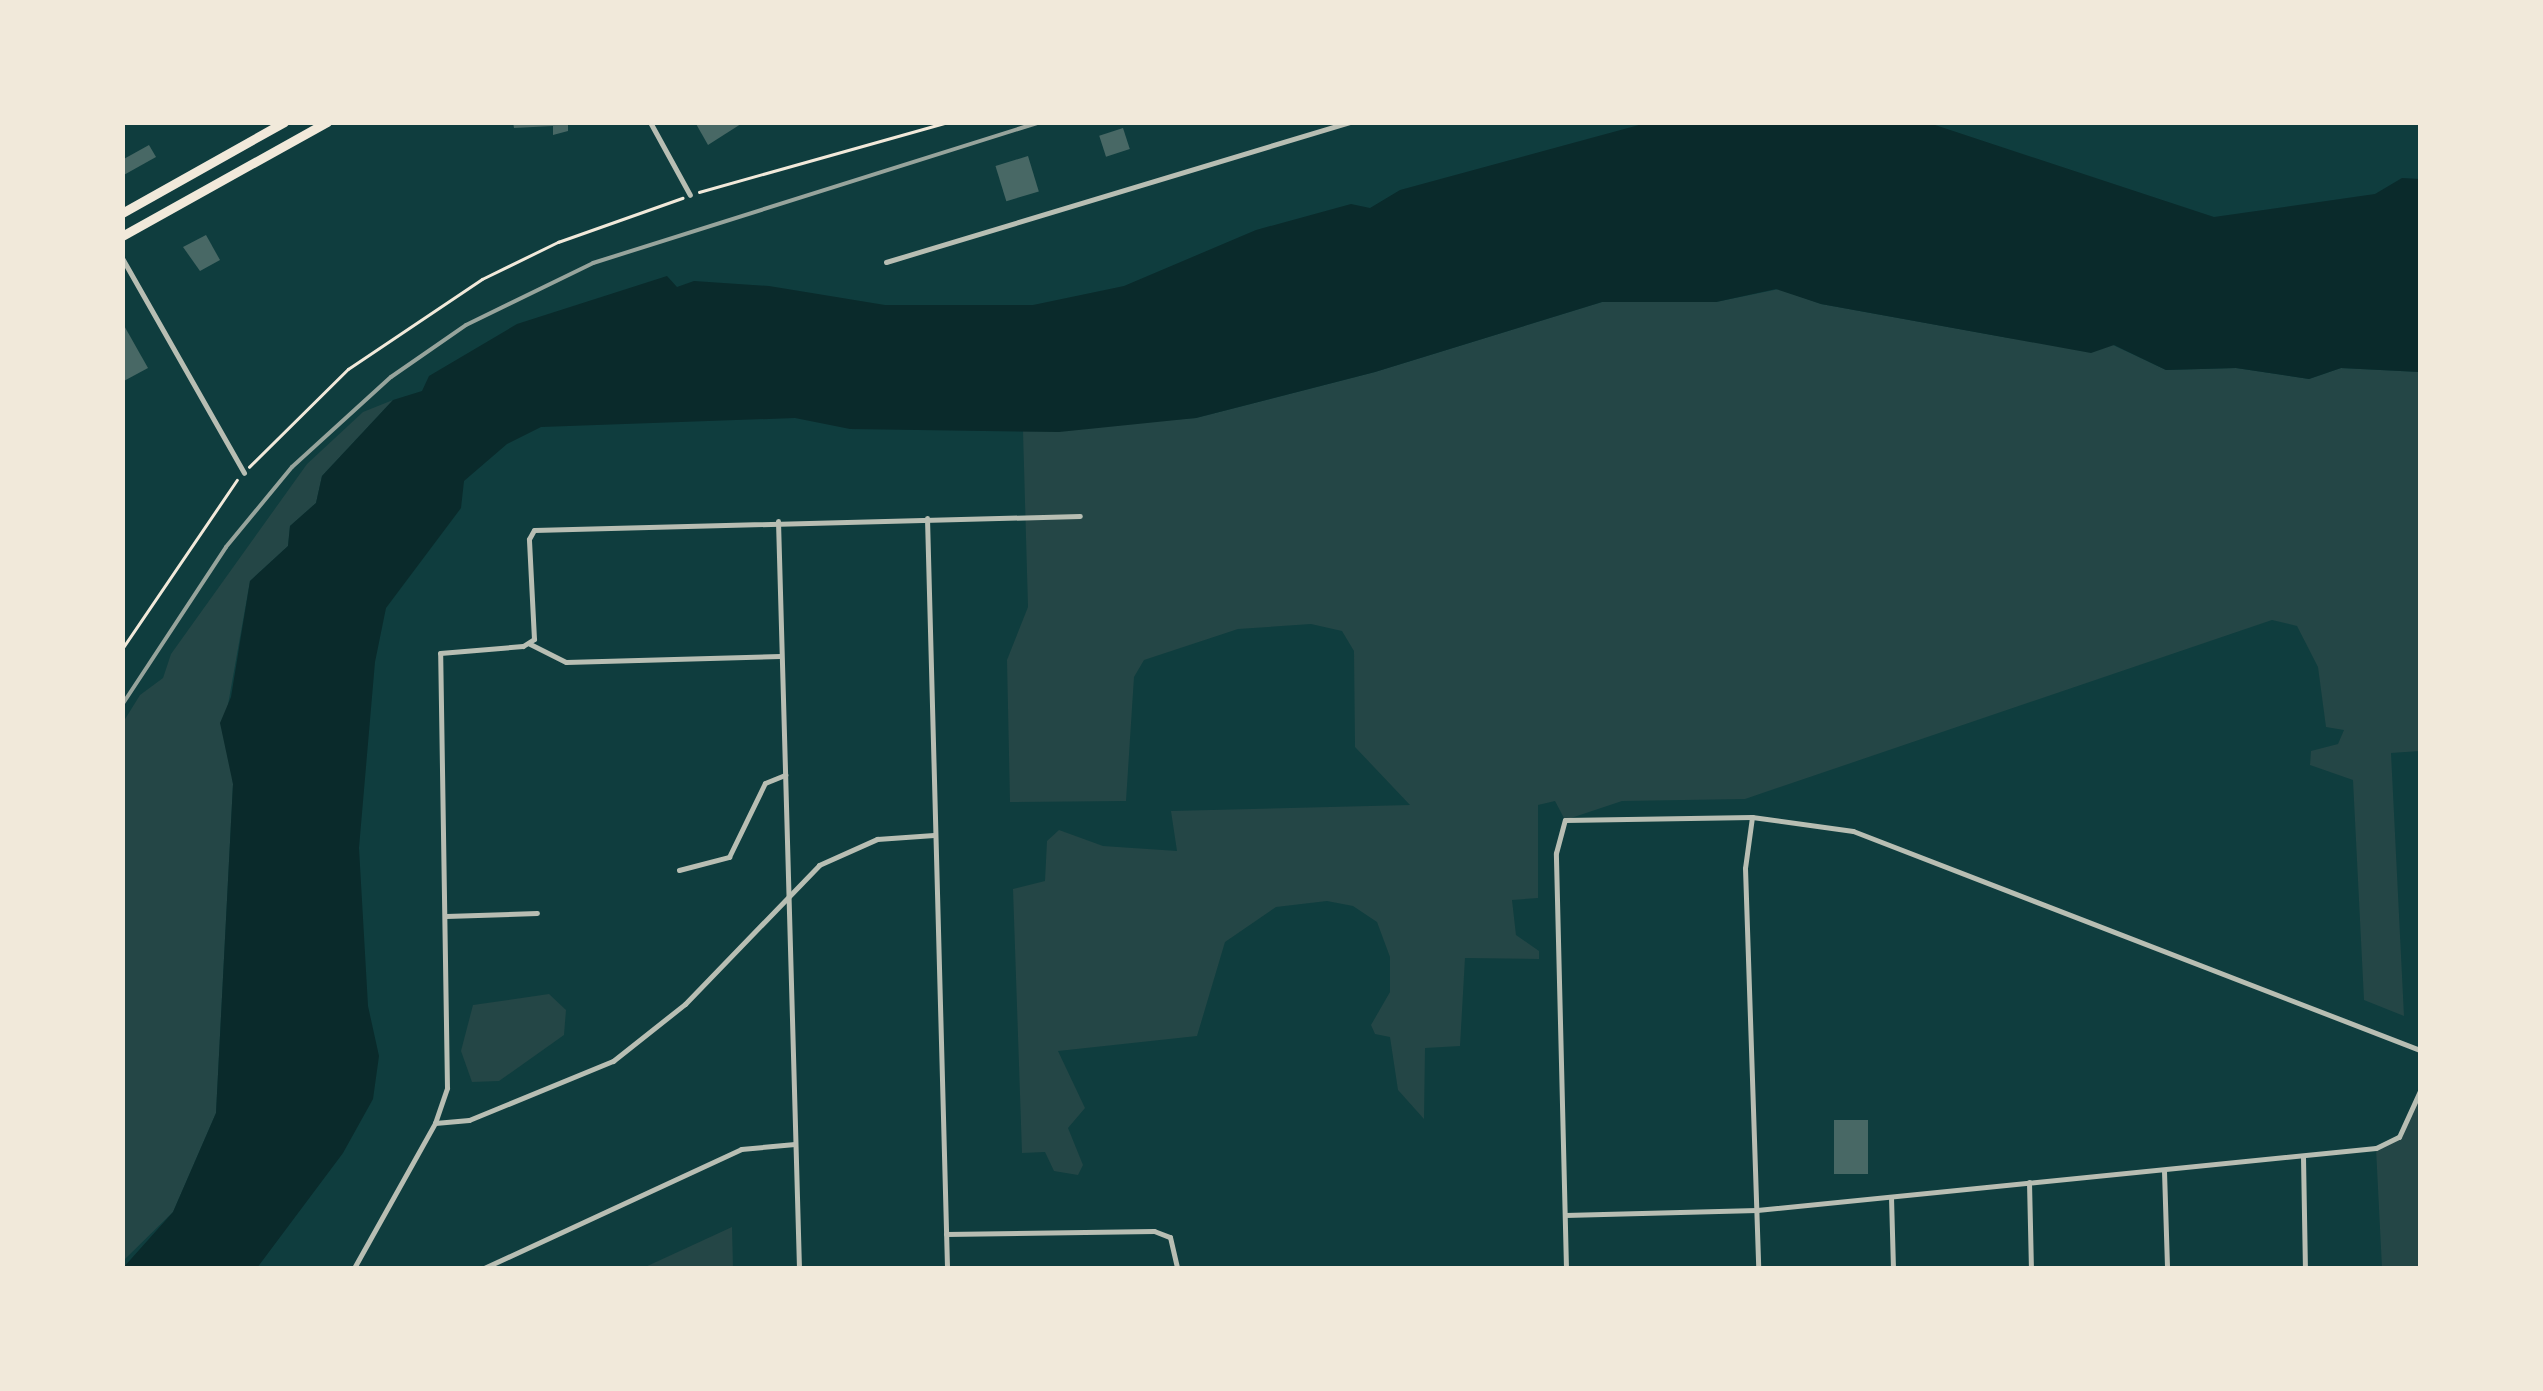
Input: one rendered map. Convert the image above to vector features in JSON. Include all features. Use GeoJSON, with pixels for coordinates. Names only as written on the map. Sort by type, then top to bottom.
{"type":"FeatureCollection","features":[{"type":"Feature","properties":{"kind":"main road"},"geometry":{"type":"LineString","coordinates":[[122,212],[284,122]]}},
{"type":"Feature","properties":{"kind":"main road"},"geometry":{"type":"LineString","coordinates":[[122,236],[326,122]]}},
{"type":"Feature","properties":{"kind":"street"},"geometry":{"type":"LineString","coordinates":[[650,122],[690,195]]}},
{"type":"Feature","properties":{"kind":"street"},"geometry":{"type":"LineString","coordinates":[[886,262],[1350,122]]}},
{"type":"Feature","properties":{"kind":"street"},"geometry":{"type":"LineString","coordinates":[[122,258],[244,473]]}},
{"type":"Feature","properties":{"kind":"street"},"geometry":{"type":"LineString","coordinates":[[530,644],[529,539],[534,530],[1080,516]]}},
{"type":"Feature","properties":{"kind":"street"},"geometry":{"type":"LineString","coordinates":[[927,518],[947,1268]]}},
{"type":"Feature","properties":{"kind":"street"},"geometry":{"type":"LineString","coordinates":[[778,521],[800,1268]]}},
{"type":"Feature","properties":{"kind":"street"},"geometry":{"type":"LineString","coordinates":[[354,1268],[436,1123],[449,1072],[440,653],[530,644],[566,662],[780,656]]}},
{"type":"Feature","properties":{"kind":"street"},"geometry":{"type":"LineString","coordinates":[[679,870],[729,856],[765,782],[785,775]]}},
{"type":"Feature","properties":{"kind":"street"},"geometry":{"type":"LineString","coordinates":[[1752,816],[1745,868],[1758,1268]]}},
{"type":"Feature","properties":{"kind":"street"},"geometry":{"type":"LineString","coordinates":[[1566,1268],[1556,853],[1565,820],[1752,816],[1853,831],[2420,1050]]}},
{"type":"Feature","properties":{"kind":"street"},"geometry":{"type":"LineString","coordinates":[[436,1123],[468,1120],[613,1062],[686,1004],[819,865],[855,847],[934,835]]}},
{"type":"Feature","properties":{"kind":"street"},"geometry":{"type":"LineString","coordinates":[[446,916],[537,913]]}},
{"type":"Feature","properties":{"kind":"street"},"geometry":{"type":"LineString","coordinates":[[1565,1215],[1757,1210],[2303,1157],[2388,1144],[2405,1129],[2420,1091]]}},
{"type":"Feature","properties":{"kind":"street"},"geometry":{"type":"LineString","coordinates":[[484,1268],[741,1149],[795,1144]]}},
{"type":"Feature","properties":{"kind":"street"},"geometry":{"type":"LineString","coordinates":[[2303,1157],[2306,1268]]}},
{"type":"Feature","properties":{"kind":"street"},"geometry":{"type":"LineString","coordinates":[[2164,1171],[2167,1268]]}},
{"type":"Feature","properties":{"kind":"street"},"geometry":{"type":"LineString","coordinates":[[2029,1182],[2030,1268]]}},
{"type":"Feature","properties":{"kind":"street"},"geometry":{"type":"LineString","coordinates":[[1891,1197],[1893,1268]]}},
{"type":"Feature","properties":{"kind":"street"},"geometry":{"type":"LineString","coordinates":[[946,1234],[1154,1230],[1170,1236],[1176,1268]]}},
{"type":"Feature","properties":{"kind":"path"},"geometry":{"type":"LineString","coordinates":[[122,649],[244,473],[348,369],[482,279],[558,242],[690,195],[948,122]]}},
{"type":"Feature","properties":{"kind":"shaded area"},"geometry":{"type":"Polygon","coordinates":[[[1650,122],[1929,123],[2214,217],[2375,194],[2402,178],[2420,179],[2420,372],[2341,368],[2309,379],[2236,368],[2166,370],[2114,345],[2091,353],[1821,304],[1776,289],[1716,302],[1602,302],[1375,372],[1196,418],[1059,432],[850,429],[795,418],[541,427],[507,444],[464,481],[461,508],[386,608],[375,662],[359,848],[368,1006],[379,1056],[373,1099],[343,1153],[257,1268],[123,1268],[173,1212],[216,1113],[233,784],[220,723],[231,697],[250,581],[288,546],[290,526],[316,503],[322,476],[393,400],[422,391],[429,376],[517,324],[667,276],[677,287],[694,281],[769,286],[885,305],[1033,305],[1124,286],[1256,230],[1351,204],[1370,208],[1400,190],[1650,122]]]}},
{"type":"Feature","properties":{"kind":"shaded area"},"geometry":{"type":"Polygon","coordinates":[[[1779,289],[1821,304],[2009,338],[2113,345],[2166,370],[2236,368],[2309,379],[2341,368],[2420,372],[2420,751],[2391,753],[2404,1016],[2364,1000],[2353,780],[2310,765],[2311,751],[2338,744],[2344,730],[2326,727],[2318,667],[2297,626],[2272,620],[1745,799],[1622,801],[1565,820],[1555,801],[1538,805],[1538,898],[1512,900],[1516,935],[1539,951],[1539,959],[1465,958],[1460,1046],[1425,1048],[1424,1119],[1398,1090],[1390,1037],[1375,1034],[1371,1025],[1390,992],[1390,957],[1377,922],[1353,906],[1327,901],[1276,907],[1225,942],[1197,1036],[1058,1051],[1085,1108],[1068,1128],[1083,1165],[1078,1175],[1054,1171],[1045,1152],[1022,1153],[1013,889],[1045,881],[1047,841],[1059,830],[1103,846],[1177,851],[1171,811],[1410,805],[1355,747],[1354,651],[1342,631],[1311,624],[1238,629],[1144,660],[1134,677],[1126,801],[1010,802],[1007,660],[1028,607],[1023,431],[1196,418],[1375,372],[1602,302],[1716,302],[1779,289]]]}},
{"type":"Feature","properties":{"kind":"shaded area"},"geometry":{"type":"Polygon","coordinates":[[[393,400],[322,476],[316,503],[290,526],[288,546],[250,581],[226,716],[233,784],[216,1113],[173,1212],[123,1261],[122,724],[140,695],[163,678],[171,654],[307,464],[363,412],[393,400]]]}},
{"type":"Feature","properties":{"kind":"shaded area"},"geometry":{"type":"Polygon","coordinates":[[[549,994],[566,1010],[564,1035],[499,1081],[472,1082],[461,1051],[473,1005],[549,994]]]}},
{"type":"Feature","properties":{"kind":"shaded area"},"geometry":{"type":"Polygon","coordinates":[[[2420,1091],[2420,1268],[2382,1268],[2376,1148],[2399,1137],[2420,1091]]]}},
{"type":"Feature","properties":{"kind":"shaded area"},"geometry":{"type":"Polygon","coordinates":[[[732,1227],[733,1268],[643,1268],[732,1227]]]}},
{"type":"Feature","properties":{"kind":"building"},"geometry":{"type":"Polygon","coordinates":[[[513,122],[568,122],[568,131],[553,135],[553,126],[514,128],[513,122]]]}},
{"type":"Feature","properties":{"kind":"building"},"geometry":{"type":"Polygon","coordinates":[[[695,122],[744,122],[708,145],[695,122]]]}},
{"type":"Feature","properties":{"kind":"building"},"geometry":{"type":"Polygon","coordinates":[[[1123,128],[1130,149],[1106,157],[1099,136],[1123,128]]]}},
{"type":"Feature","properties":{"kind":"building"},"geometry":{"type":"Polygon","coordinates":[[[149,145],[156,157],[122,176],[122,160],[149,145]]]}},
{"type":"Feature","properties":{"kind":"building"},"geometry":{"type":"Polygon","coordinates":[[[1028,156],[1039,191],[1006,201],[995,166],[1028,156]]]}},
{"type":"Feature","properties":{"kind":"building"},"geometry":{"type":"Polygon","coordinates":[[[206,235],[220,260],[200,271],[183,247],[206,235]]]}},
{"type":"Feature","properties":{"kind":"building"},"geometry":{"type":"Polygon","coordinates":[[[122,322],[148,368],[122,382],[122,322]]]}},
{"type":"Feature","properties":{"kind":"building"},"geometry":{"type":"Polygon","coordinates":[[[1834,1120],[1868,1120],[1868,1174],[1834,1174],[1834,1120]]]}},
{"type":"Feature","properties":{"kind":"railway"},"geometry":{"type":"LineString","coordinates":[[122,705],[226,547],[292,467],[391,377],[466,325],[593,263],[1040,122]]}}]}
